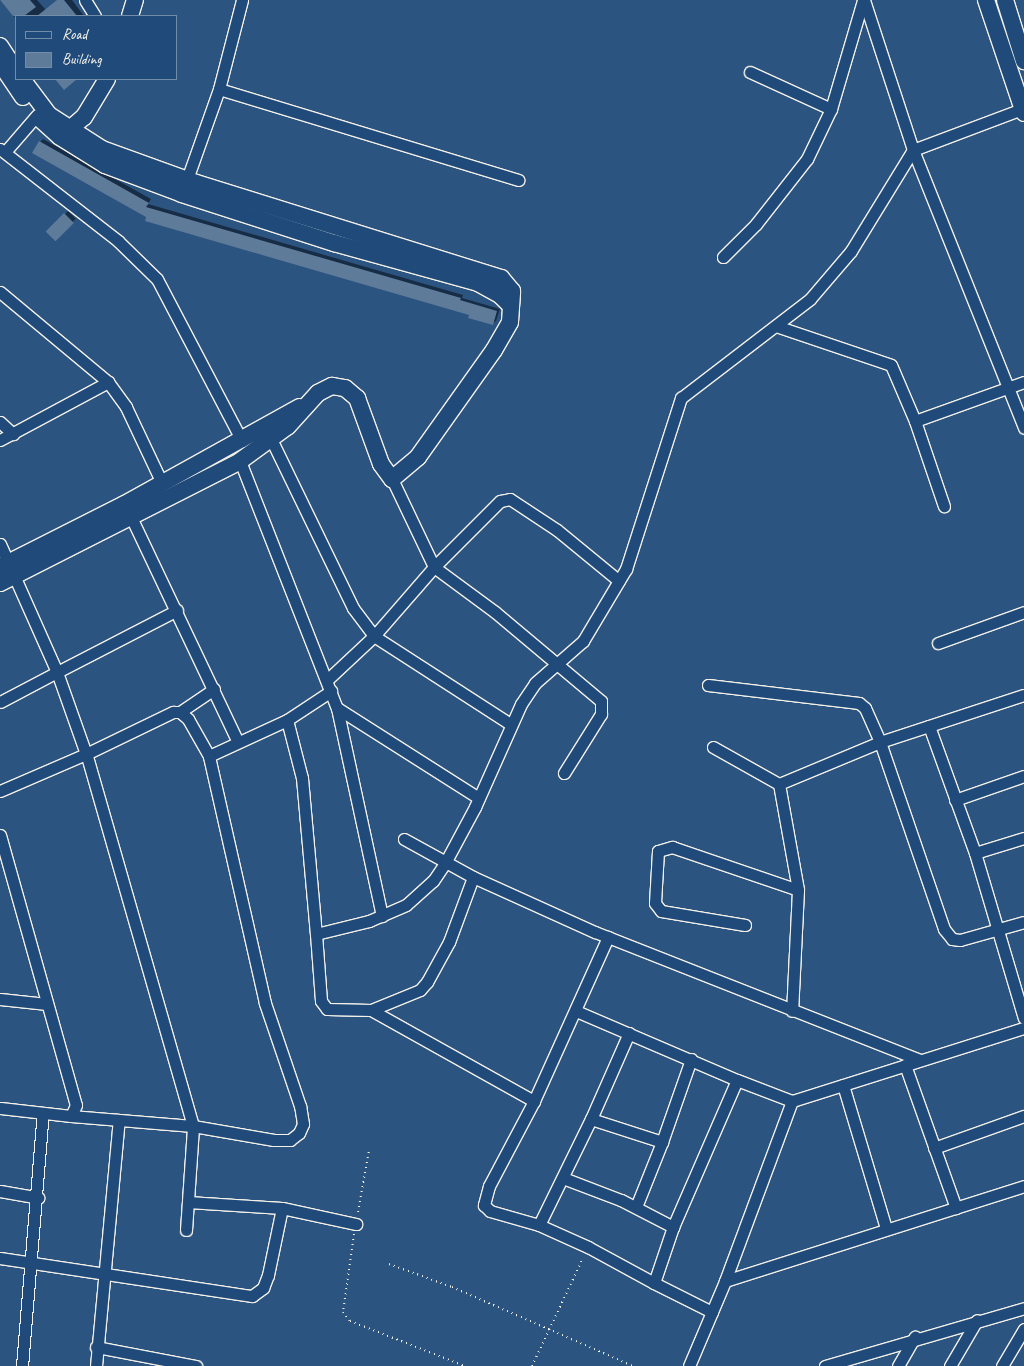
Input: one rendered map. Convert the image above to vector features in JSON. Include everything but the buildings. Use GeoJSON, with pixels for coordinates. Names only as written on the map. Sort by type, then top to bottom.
{"type":"FeatureCollection","features":[{"type":"Feature","properties":{"kind":"street"},"geometry":{"type":"LineString","coordinates":[[85,0],[94,15]]}},
{"type":"Feature","properties":{"kind":"street"},"geometry":{"type":"LineString","coordinates":[[130,15],[134,0]]}},
{"type":"Feature","properties":{"kind":"street"},"geometry":{"type":"LineString","coordinates":[[184,187],[219,89],[242,0]]}},
{"type":"Feature","properties":{"kind":"street"},"geometry":{"type":"LineString","coordinates":[[723,257],[756,224],[807,159],[832,109],[863,0]]}},
{"type":"Feature","properties":{"kind":"street"},"geometry":{"type":"LineString","coordinates":[[863,0],[913,150],[1024,428]]}},
{"type":"Feature","properties":{"kind":"street"},"geometry":{"type":"LineString","coordinates":[[316,934],[382,916],[406,906],[420,894],[446,860],[479,798],[510,724],[535,684],[588,635],[619,581],[640,533],[681,398],[810,299],[851,251],[913,150],[1023,111],[986,0]]}},
{"type":"Feature","properties":{"kind":"street"},"geometry":{"type":"LineString","coordinates":[[1004,0],[1024,61]]}},
{"type":"Feature","properties":{"kind":"street"},"geometry":{"type":"LineString","coordinates":[[0,46],[15,69]]}},
{"type":"Feature","properties":{"kind":"street"},"geometry":{"type":"LineString","coordinates":[[0,63],[37,116],[64,133],[184,187],[501,278],[512,291],[510,322],[502,338],[466,394],[418,457],[392,479]]}},
{"type":"Feature","properties":{"kind":"street"},"geometry":{"type":"LineString","coordinates":[[750,72],[832,109]]}},
{"type":"Feature","properties":{"kind":"street"},"geometry":{"type":"LineString","coordinates":[[23,80],[48,115],[64,133]]}},
{"type":"Feature","properties":{"kind":"street"},"geometry":{"type":"LineString","coordinates":[[64,133],[84,118],[106,80]]}},
{"type":"Feature","properties":{"kind":"street"},"geometry":{"type":"LineString","coordinates":[[219,89],[519,180]]}},
{"type":"Feature","properties":{"kind":"street"},"geometry":{"type":"LineString","coordinates":[[37,116],[3,151],[118,241],[157,279],[242,441]]}},
{"type":"Feature","properties":{"kind":"street"},"geometry":{"type":"LineString","coordinates":[[0,292],[108,382],[126,407],[162,483]]}},
{"type":"Feature","properties":{"kind":"street"},"geometry":{"type":"LineString","coordinates":[[776,326],[892,365],[915,421],[944,506]]}},
{"type":"Feature","properties":{"kind":"street"},"geometry":{"type":"LineString","coordinates":[[0,440],[108,382]]}},
{"type":"Feature","properties":{"kind":"street"},"geometry":{"type":"LineString","coordinates":[[915,421],[1024,382]]}},
{"type":"Feature","properties":{"kind":"street"},"geometry":{"type":"LineString","coordinates":[[6,572],[132,517],[240,461],[271,439],[318,393],[332,386],[345,388],[357,398],[382,464],[392,479],[434,566],[558,663],[601,701],[603,707],[564,773]]}},
{"type":"Feature","properties":{"kind":"street"},"geometry":{"type":"LineString","coordinates":[[6,572],[162,483],[242,441],[310,402]]}},
{"type":"Feature","properties":{"kind":"street"},"geometry":{"type":"LineString","coordinates":[[0,422],[13,434]]}},
{"type":"Feature","properties":{"kind":"street"},"geometry":{"type":"LineString","coordinates":[[271,439],[354,608],[374,636],[510,724]]}},
{"type":"Feature","properties":{"kind":"street"},"geometry":{"type":"LineString","coordinates":[[240,461],[337,708],[382,916]]}},
{"type":"Feature","properties":{"kind":"street"},"geometry":{"type":"LineString","coordinates":[[327,680],[374,636],[434,566],[500,501],[510,499],[557,530],[619,581]]}},
{"type":"Feature","properties":{"kind":"street"},"geometry":{"type":"LineString","coordinates":[[132,517],[238,742]]}},
{"type":"Feature","properties":{"kind":"street"},"geometry":{"type":"LineString","coordinates":[[0,544],[6,572],[57,672],[86,754],[193,1126],[186,1230]]}},
{"type":"Feature","properties":{"kind":"street"},"geometry":{"type":"LineString","coordinates":[[0,702],[177,610]]}},
{"type":"Feature","properties":{"kind":"street"},"geometry":{"type":"LineString","coordinates":[[938,643],[1024,612]]}},
{"type":"Feature","properties":{"kind":"street"},"geometry":{"type":"LineString","coordinates":[[708,684],[852,700],[865,708],[880,742],[944,929],[952,939],[960,940],[1024,922]]}},
{"type":"Feature","properties":{"kind":"street"},"geometry":{"type":"LineString","coordinates":[[0,791],[86,754],[165,715],[180,712],[214,689]]}},
{"type":"Feature","properties":{"kind":"street"},"geometry":{"type":"LineString","coordinates":[[209,756],[286,720],[331,691]]}},
{"type":"Feature","properties":{"kind":"street"},"geometry":{"type":"LineString","coordinates":[[779,784],[880,742],[1024,695]]}},
{"type":"Feature","properties":{"kind":"street"},"geometry":{"type":"LineString","coordinates":[[337,708],[479,798]]}},
{"type":"Feature","properties":{"kind":"street"},"geometry":{"type":"LineString","coordinates":[[0,1108],[193,1126],[274,1140],[290,1140],[299,1133],[303,1124],[300,1106],[265,1003],[209,756],[180,712]]}},
{"type":"Feature","properties":{"kind":"street"},"geometry":{"type":"LineString","coordinates":[[286,720],[302,778],[321,1001],[327,1009],[371,1010],[420,990],[427,982],[449,942],[474,877]]}},
{"type":"Feature","properties":{"kind":"street"},"geometry":{"type":"LineString","coordinates":[[929,726],[975,853],[1024,1018]]}},
{"type":"Feature","properties":{"kind":"street"},"geometry":{"type":"LineString","coordinates":[[713,747],[779,784]]}},
{"type":"Feature","properties":{"kind":"street"},"geometry":{"type":"LineString","coordinates":[[955,800],[1024,776]]}},
{"type":"Feature","properties":{"kind":"street"},"geometry":{"type":"LineString","coordinates":[[779,784],[798,890],[792,1011]]}},
{"type":"Feature","properties":{"kind":"street"},"geometry":{"type":"LineString","coordinates":[[0,835],[76,1105],[71,1116]]}},
{"type":"Feature","properties":{"kind":"street"},"geometry":{"type":"LineString","coordinates":[[975,853],[1024,838]]}},
{"type":"Feature","properties":{"kind":"street"},"geometry":{"type":"LineString","coordinates":[[404,839],[446,860],[474,877],[608,937],[920,1060]]}},
{"type":"Feature","properties":{"kind":"street"},"geometry":{"type":"LineString","coordinates":[[745,925],[661,911],[655,903],[658,852],[672,847],[798,890]]}},
{"type":"Feature","properties":{"kind":"street"},"geometry":{"type":"LineString","coordinates":[[608,937],[534,1101],[489,1186],[484,1205],[490,1211],[539,1225],[588,1246],[654,1283],[712,1312]]}},
{"type":"Feature","properties":{"kind":"street"},"geometry":{"type":"LineString","coordinates":[[0,999],[47,1004]]}},
{"type":"Feature","properties":{"kind":"street"},"geometry":{"type":"LineString","coordinates":[[371,1010],[534,1101]]}},
{"type":"Feature","properties":{"kind":"street"},"geometry":{"type":"LineString","coordinates":[[576,1011],[692,1059],[737,1080],[792,1101],[1024,1028]]}},
{"type":"Feature","properties":{"kind":"street"},"geometry":{"type":"LineString","coordinates":[[539,1225],[591,1119],[629,1033]]}},
{"type":"Feature","properties":{"kind":"street"},"geometry":{"type":"LineString","coordinates":[[636,1207],[692,1059]]}},
{"type":"Feature","properties":{"kind":"street"},"geometry":{"type":"LineString","coordinates":[[906,1065],[956,1208]]}},
{"type":"Feature","properties":{"kind":"street"},"geometry":{"type":"LineString","coordinates":[[654,1283],[674,1227],[737,1080]]}},
{"type":"Feature","properties":{"kind":"street"},"geometry":{"type":"LineString","coordinates":[[843,1085],[886,1228]]}},
{"type":"Feature","properties":{"kind":"street"},"geometry":{"type":"LineString","coordinates":[[689,1366],[725,1281],[792,1101]]}},
{"type":"Feature","properties":{"kind":"street"},"geometry":{"type":"LineString","coordinates":[[22,1366],[44,1113]]}},
{"type":"Feature","properties":{"kind":"street"},"geometry":{"type":"LineString","coordinates":[[934,1148],[1024,1116]]}},
{"type":"Feature","properties":{"kind":"street"},"geometry":{"type":"LineString","coordinates":[[591,1119],[662,1142]]}},
{"type":"Feature","properties":{"kind":"street"},"geometry":{"type":"LineString","coordinates":[[96,1366],[96,1347],[106,1276],[119,1120]]}},
{"type":"Feature","properties":{"kind":"street"},"geometry":{"type":"LineString","coordinates":[[563,1178],[636,1207],[674,1227]]}},
{"type":"Feature","properties":{"kind":"street"},"geometry":{"type":"LineString","coordinates":[[725,1281],[886,1228],[1024,1186]]}},
{"type":"Feature","properties":{"kind":"street"},"geometry":{"type":"LineString","coordinates":[[0,1191],[38,1198]]}},
{"type":"Feature","properties":{"kind":"street"},"geometry":{"type":"LineString","coordinates":[[188,1202],[282,1208],[356,1224]]}},
{"type":"Feature","properties":{"kind":"street"},"geometry":{"type":"LineString","coordinates":[[0,1258],[106,1276],[182,1284],[252,1296],[264,1288],[282,1208]]}},
{"type":"Feature","properties":{"kind":"street"},"geometry":{"type":"LineString","coordinates":[[825,1366],[838,1364],[915,1337],[1024,1308]]}},
{"type":"Feature","properties":{"kind":"street"},"geometry":{"type":"LineString","coordinates":[[950,1366],[977,1320]]}},
{"type":"Feature","properties":{"kind":"street"},"geometry":{"type":"LineString","coordinates":[[1002,1366],[1024,1330]]}},
{"type":"Feature","properties":{"kind":"street"},"geometry":{"type":"LineString","coordinates":[[898,1366],[915,1337]]}},
{"type":"Feature","properties":{"kind":"street"},"geometry":{"type":"LineString","coordinates":[[96,1347],[196,1366]]}},
{"type":"Feature","properties":{"kind":"path"},"geometry":{"type":"LineString","coordinates":[[369,1150],[343,1312],[350,1321],[465,1366]]}},
{"type":"Feature","properties":{"kind":"path"},"geometry":{"type":"LineString","coordinates":[[532,1366],[588,1246]]}},
{"type":"Feature","properties":{"kind":"path"},"geometry":{"type":"LineString","coordinates":[[389,1264],[550,1328],[633,1366]]}}]}
